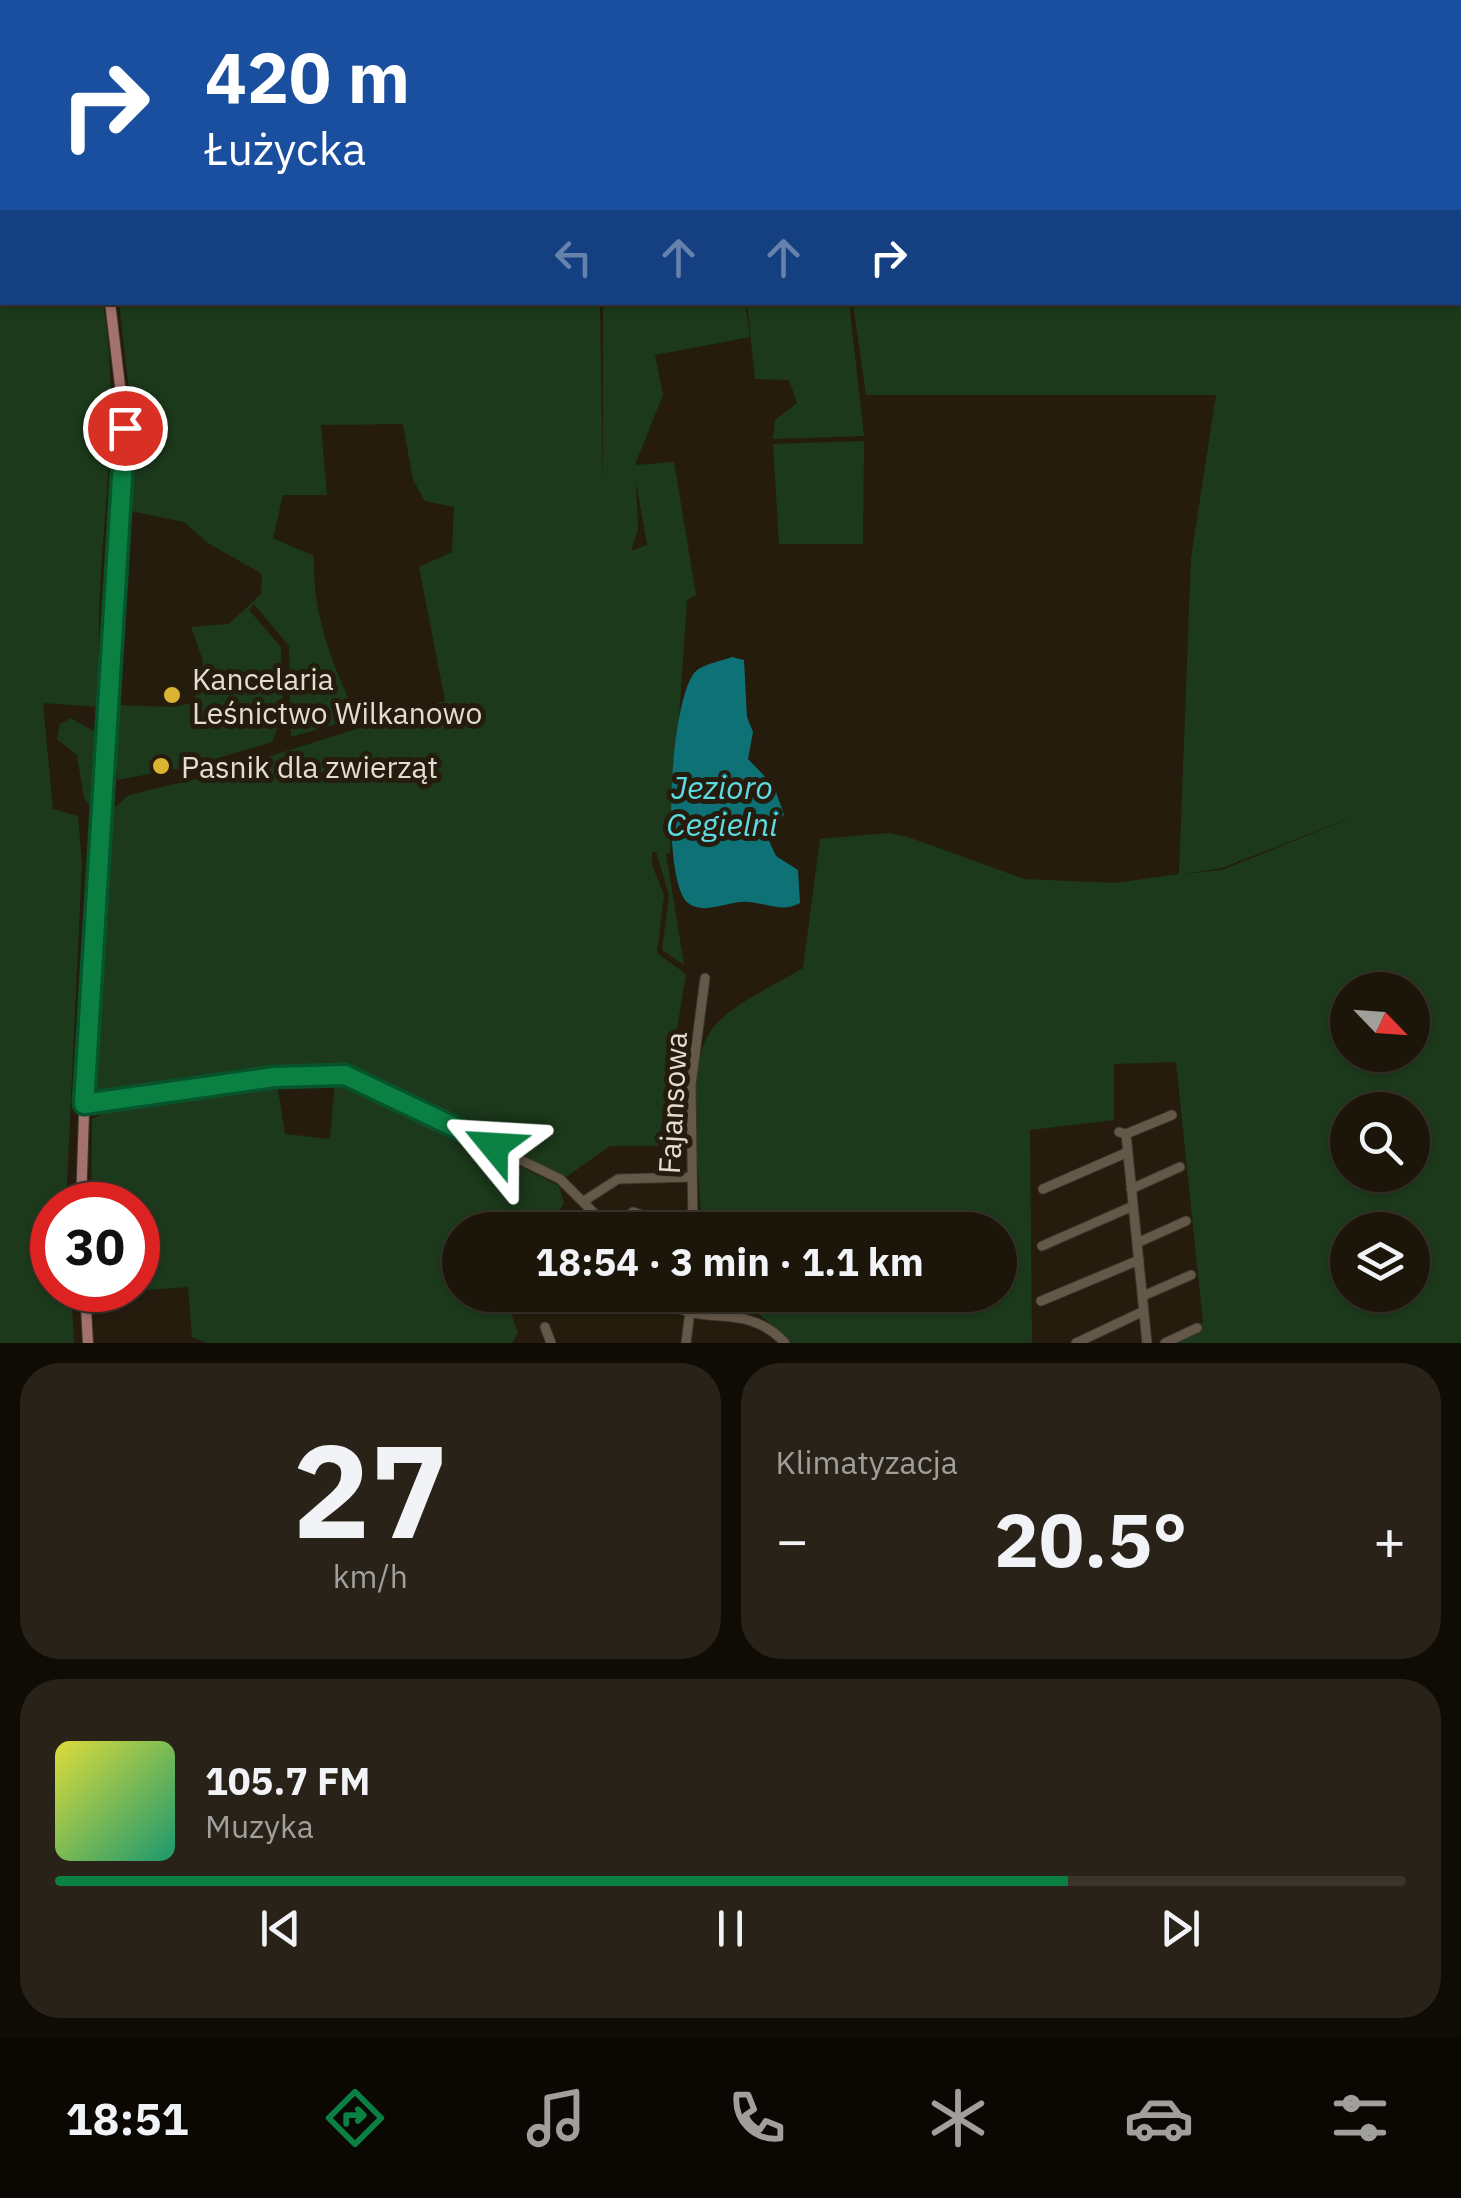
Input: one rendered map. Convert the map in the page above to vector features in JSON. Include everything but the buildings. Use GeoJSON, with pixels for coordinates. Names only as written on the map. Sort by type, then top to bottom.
{"type":"FeatureCollection","features":[{"type":"Feature","properties":{"kind":"main road"},"geometry":{"type":"LineString","coordinates":[[82,1182],[92,943],[123,483],[122,396],[110,305]]}},
{"type":"Feature","properties":{"kind":"main road"},"geometry":{"type":"LineString","coordinates":[[86,1312],[88,1343]]}},
{"type":"Feature","properties":{"kind":"street","name":"Fajansowa"},"geometry":{"type":"LineString","coordinates":[[693,1212],[691,1086],[705,978]]}},
{"type":"Feature","properties":{"kind":"street"},"geometry":{"type":"LineString","coordinates":[[84,1104],[274,1077],[345,1075],[560,1178],[595,1212]]}},
{"type":"Feature","properties":{"kind":"street"},"geometry":{"type":"LineString","coordinates":[[1148,1343],[1123,1133],[1172,1115]]}},
{"type":"Feature","properties":{"kind":"street"},"geometry":{"type":"LineString","coordinates":[[1042,1189],[1128,1152]]}},
{"type":"Feature","properties":{"kind":"street"},"geometry":{"type":"LineString","coordinates":[[1132,1190],[1180,1167]]}},
{"type":"Feature","properties":{"kind":"street"},"geometry":{"type":"LineString","coordinates":[[584,1201],[618,1179],[692,1177]]}},
{"type":"Feature","properties":{"kind":"street"},"geometry":{"type":"LineString","coordinates":[[1042,1246],[1133,1206]]}},
{"type":"Feature","properties":{"kind":"street"},"geometry":{"type":"LineString","coordinates":[[1137,1243],[1186,1221]]}},
{"type":"Feature","properties":{"kind":"street"},"geometry":{"type":"LineString","coordinates":[[1041,1302],[1139,1260]]}},
{"type":"Feature","properties":{"kind":"street"},"geometry":{"type":"LineString","coordinates":[[1143,1296],[1190,1275]]}},
{"type":"Feature","properties":{"kind":"street"},"geometry":{"type":"LineString","coordinates":[[1076,1343],[1144,1312]]}},
{"type":"Feature","properties":{"kind":"street"},"geometry":{"type":"LineString","coordinates":[[686,1343],[691,1313],[755,1319],[785,1343]]}},
{"type":"Feature","properties":{"kind":"street"},"geometry":{"type":"LineString","coordinates":[[545,1326],[551,1343]]}},
{"type":"Feature","properties":{"kind":"street"},"geometry":{"type":"LineString","coordinates":[[1165,1343],[1197,1328]]}},
{"type":"Feature","properties":{"kind":"green space"},"geometry":{"type":"Polygon","coordinates":[[[0,305],[103,305],[108,341],[111,413],[99,606],[99,707],[43,703],[53,809],[78,816],[82,863],[67,1182],[30,1182],[30,1312],[72,1312],[74,1343],[0,1343],[0,305]]]}},
{"type":"Feature","properties":{"kind":"green space"},"geometry":{"type":"Polygon","coordinates":[[[119,305],[600,305],[603,492],[603,305],[745,305],[750,337],[655,355],[663,395],[635,465],[674,462],[696,595],[687,600],[670,853],[666,854],[684,965],[662,950],[669,895],[656,852],[652,852],[652,865],[664,895],[657,953],[686,974],[658,1146],[610,1146],[566,1177],[365,1075],[334,1070],[236,1074],[107,1098],[93,1089],[109,812],[129,795],[204,777],[445,701],[419,567],[452,552],[454,507],[425,501],[413,480],[403,424],[321,425],[327,495],[283,495],[273,538],[314,556],[320,620],[357,718],[291,737],[289,646],[254,604],[249,610],[281,647],[283,712],[272,742],[188,767],[117,780],[117,705],[171,707],[194,703],[203,661],[191,627],[229,624],[261,594],[262,574],[208,543],[184,522],[125,510],[130,400],[119,305]],[[636,481],[638,529],[631,551],[647,545],[636,481]]]}},
{"type":"Feature","properties":{"kind":"green space"},"geometry":{"type":"Polygon","coordinates":[[[747,305],[849,305],[864,436],[773,439],[775,420],[797,403],[789,380],[755,379],[747,305]]]}},
{"type":"Feature","properties":{"kind":"green space"},"geometry":{"type":"Polygon","coordinates":[[[853,305],[1461,305],[1461,1343],[1171,1343],[1203,1322],[1176,1062],[1114,1064],[1114,1120],[1030,1130],[1032,1343],[792,1343],[757,1312],[1017,1312],[1017,1212],[700,1212],[696,1097],[703,1047],[712,1029],[731,1011],[803,968],[820,839],[889,833],[1024,879],[1116,883],[1179,874],[1191,558],[1216,395],[866,395],[853,305]],[[1373,809],[1222,868],[1183,874],[1222,870],[1373,809]]]}},
{"type":"Feature","properties":{"kind":"green space"},"geometry":{"type":"Polygon","coordinates":[[[864,441],[863,544],[779,544],[773,444],[864,441]]]}},
{"type":"Feature","properties":{"kind":"green space"},"geometry":{"type":"Polygon","coordinates":[[[71,718],[100,735],[96,803],[92,808],[84,798],[77,755],[57,739],[60,724],[71,718]]]}},
{"type":"Feature","properties":{"kind":"green space"},"geometry":{"type":"Polygon","coordinates":[[[335,1080],[359,1086],[559,1186],[564,1203],[559,1212],[442,1212],[442,1312],[510,1312],[518,1332],[512,1343],[207,1343],[192,1337],[188,1287],[160,1289],[160,1182],[91,1182],[92,1119],[108,1111],[277,1083],[285,1134],[330,1139],[335,1080]]]}},
{"type":"Feature","properties":{"kind":"water","name":"Jezioro Cegielni"},"geometry":{"type":"Polygon","coordinates":[[[732,657],[744,660],[747,717],[753,732],[748,759],[774,786],[784,815],[765,832],[776,856],[798,870],[800,903],[793,906],[741,902],[695,907],[679,887],[671,826],[680,714],[696,671],[732,657]]]}},
{"type":"Feature","properties":{"kind":"place","name":"Kancelaria Leśnictwo Wilkanowo"},"geometry":{"type":"Point","coordinates":[172,695]}},
{"type":"Feature","properties":{"kind":"place","name":"Pasnik dla zwierząt"},"geometry":{"type":"Point","coordinates":[161,766]}},
{"type":"Feature","properties":{"kind":"route"},"geometry":{"type":"LineString","coordinates":[[125,428],[114,647],[109,666],[86,1020],[84,1104],[192,1088],[218,1088],[274,1077],[345,1075],[494,1146]]}}]}
